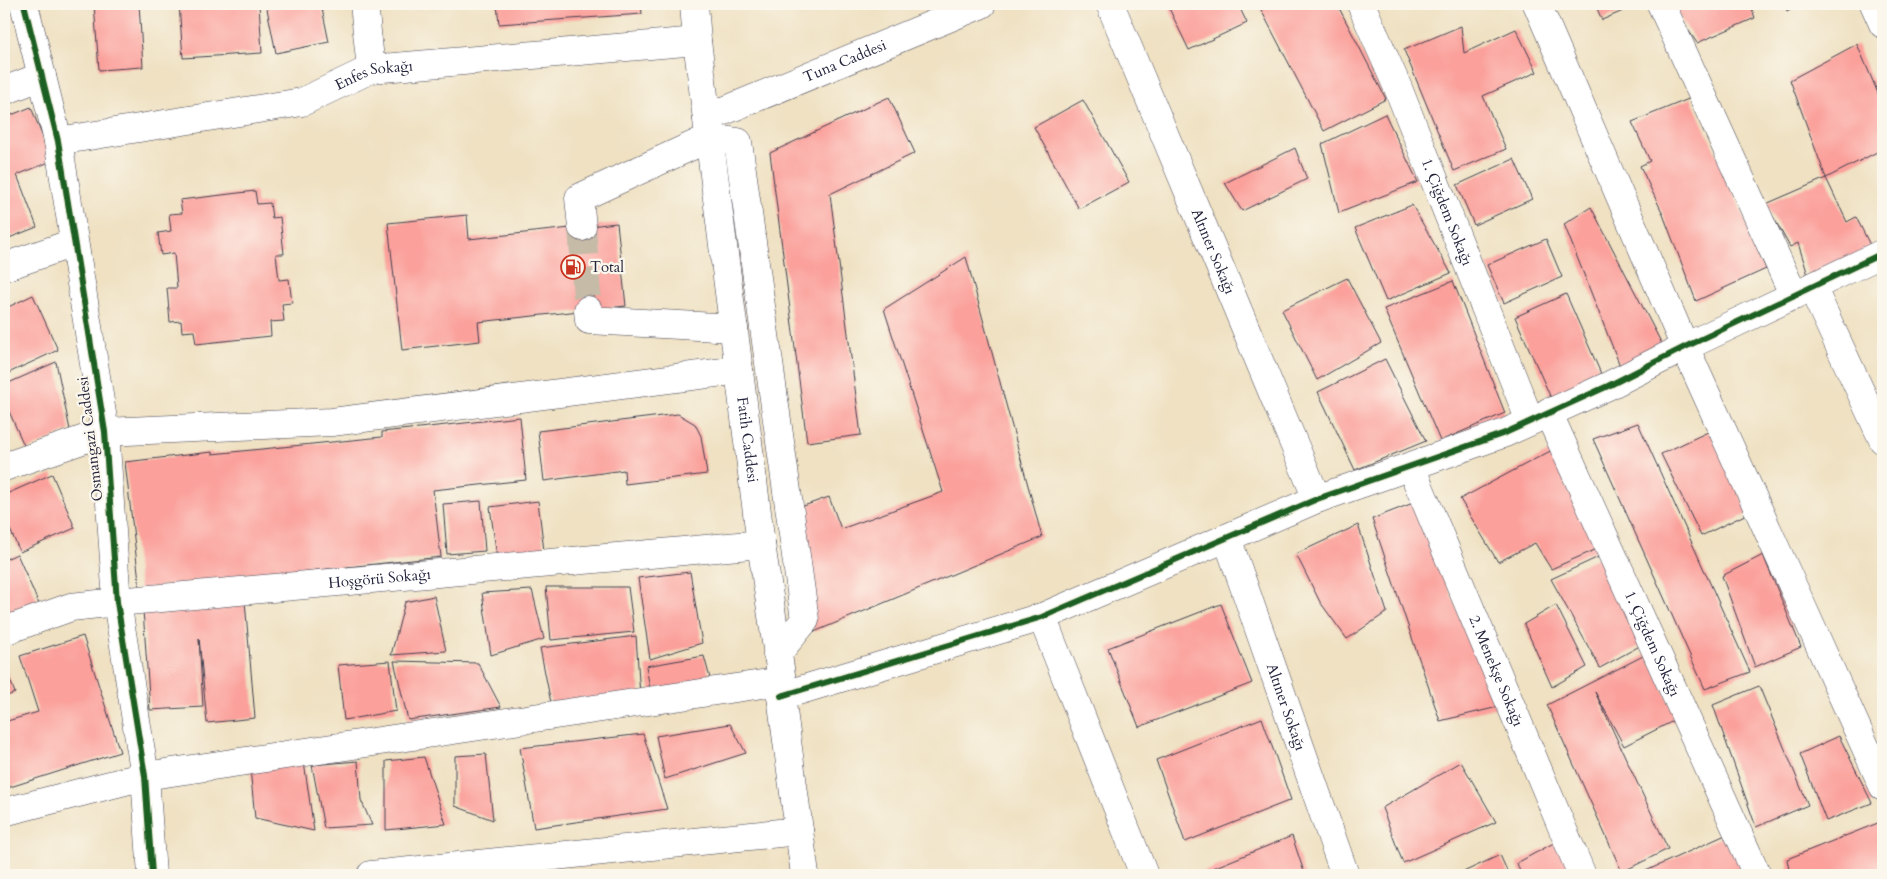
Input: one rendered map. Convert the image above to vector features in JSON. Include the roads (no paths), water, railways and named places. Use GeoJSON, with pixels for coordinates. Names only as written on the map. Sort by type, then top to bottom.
{"type":"FeatureCollection","features":[{"type":"Feature","properties":{"kind":"street","name":"Osmangazi Caddesi"},"geometry":{"type":"LineString","coordinates":[[24,4],[58,141],[105,432],[117,602],[145,776],[152,875]]}},
{"type":"Feature","properties":{"kind":"street"},"geometry":{"type":"LineString","coordinates":[[364,4],[371,69]]}},
{"type":"Feature","properties":{"kind":"street","name":"Fatih Caddesi"},"geometry":{"type":"LineString","coordinates":[[694,4],[697,41],[749,455],[805,875]]}},
{"type":"Feature","properties":{"kind":"street","name":"Tuna Caddesi"},"geometry":{"type":"LineString","coordinates":[[582,228],[579,198],[708,128],[982,4]]}},
{"type":"Feature","properties":{"kind":"street","name":"Altıner Sokağı"},"geometry":{"type":"LineString","coordinates":[[1110,4],[1317,499]]}},
{"type":"Feature","properties":{"kind":"street","name":"1. Çiğdem Sokağı"},"geometry":{"type":"LineString","coordinates":[[1361,4],[1539,417],[1757,875]]}},
{"type":"Feature","properties":{"kind":"street"},"geometry":{"type":"LineString","coordinates":[[1537,4],[1685,347],[1883,786]]}},
{"type":"Feature","properties":{"kind":"street"},"geometry":{"type":"LineString","coordinates":[[1661,4],[1803,291],[1883,440]]}},
{"type":"Feature","properties":{"kind":"street"},"geometry":{"type":"LineString","coordinates":[[1874,4],[1883,24]]}},
{"type":"Feature","properties":{"kind":"street","name":"Enfes Sokağı"},"geometry":{"type":"LineString","coordinates":[[58,141],[302,102],[371,69],[697,41]]}},
{"type":"Feature","properties":{"kind":"street"},"geometry":{"type":"LineString","coordinates":[[4,91],[42,76]]}},
{"type":"Feature","properties":{"kind":"street"},"geometry":{"type":"LineString","coordinates":[[708,128],[738,142],[805,620],[777,654]]}},
{"type":"Feature","properties":{"kind":"street"},"geometry":{"type":"LineString","coordinates":[[4,267],[73,243]]}},
{"type":"Feature","properties":{"kind":"street"},"geometry":{"type":"LineString","coordinates":[[4,812],[145,776],[781,689],[1042,617],[1317,499],[1505,433],[1608,386],[1685,347],[1883,253]]}},
{"type":"Feature","properties":{"kind":"street"},"geometry":{"type":"LineString","coordinates":[[588,310],[589,320],[734,328]]}},
{"type":"Feature","properties":{"kind":"street"},"geometry":{"type":"LineString","coordinates":[[4,467],[105,432],[332,422],[739,370]]}},
{"type":"Feature","properties":{"kind":"street"},"geometry":{"type":"LineString","coordinates":[[749,455],[781,450]]}},
{"type":"Feature","properties":{"kind":"street","name":"2. Menekşe Sokağı"},"geometry":{"type":"LineString","coordinates":[[1411,467],[1582,875]]}},
{"type":"Feature","properties":{"kind":"street","name":"Altıner Sokağı"},"geometry":{"type":"LineString","coordinates":[[1227,538],[1345,875]]}},
{"type":"Feature","properties":{"kind":"street","name":"Hoşgörü Sokağı"},"geometry":{"type":"LineString","coordinates":[[4,630],[71,607],[761,544]]}},
{"type":"Feature","properties":{"kind":"street"},"geometry":{"type":"LineString","coordinates":[[1042,617],[1144,875]]}},
{"type":"Feature","properties":{"kind":"street"},"geometry":{"type":"LineString","coordinates":[[371,875],[799,831]]}},
{"type":"Feature","properties":{"kind":"tunnel"},"geometry":{"type":"LineString","coordinates":[[582,227],[588,310]]}},
{"type":"Feature","properties":{"kind":"place","name":"Total"},"geometry":{"type":"Point","coordinates":[573,267]}}]}
